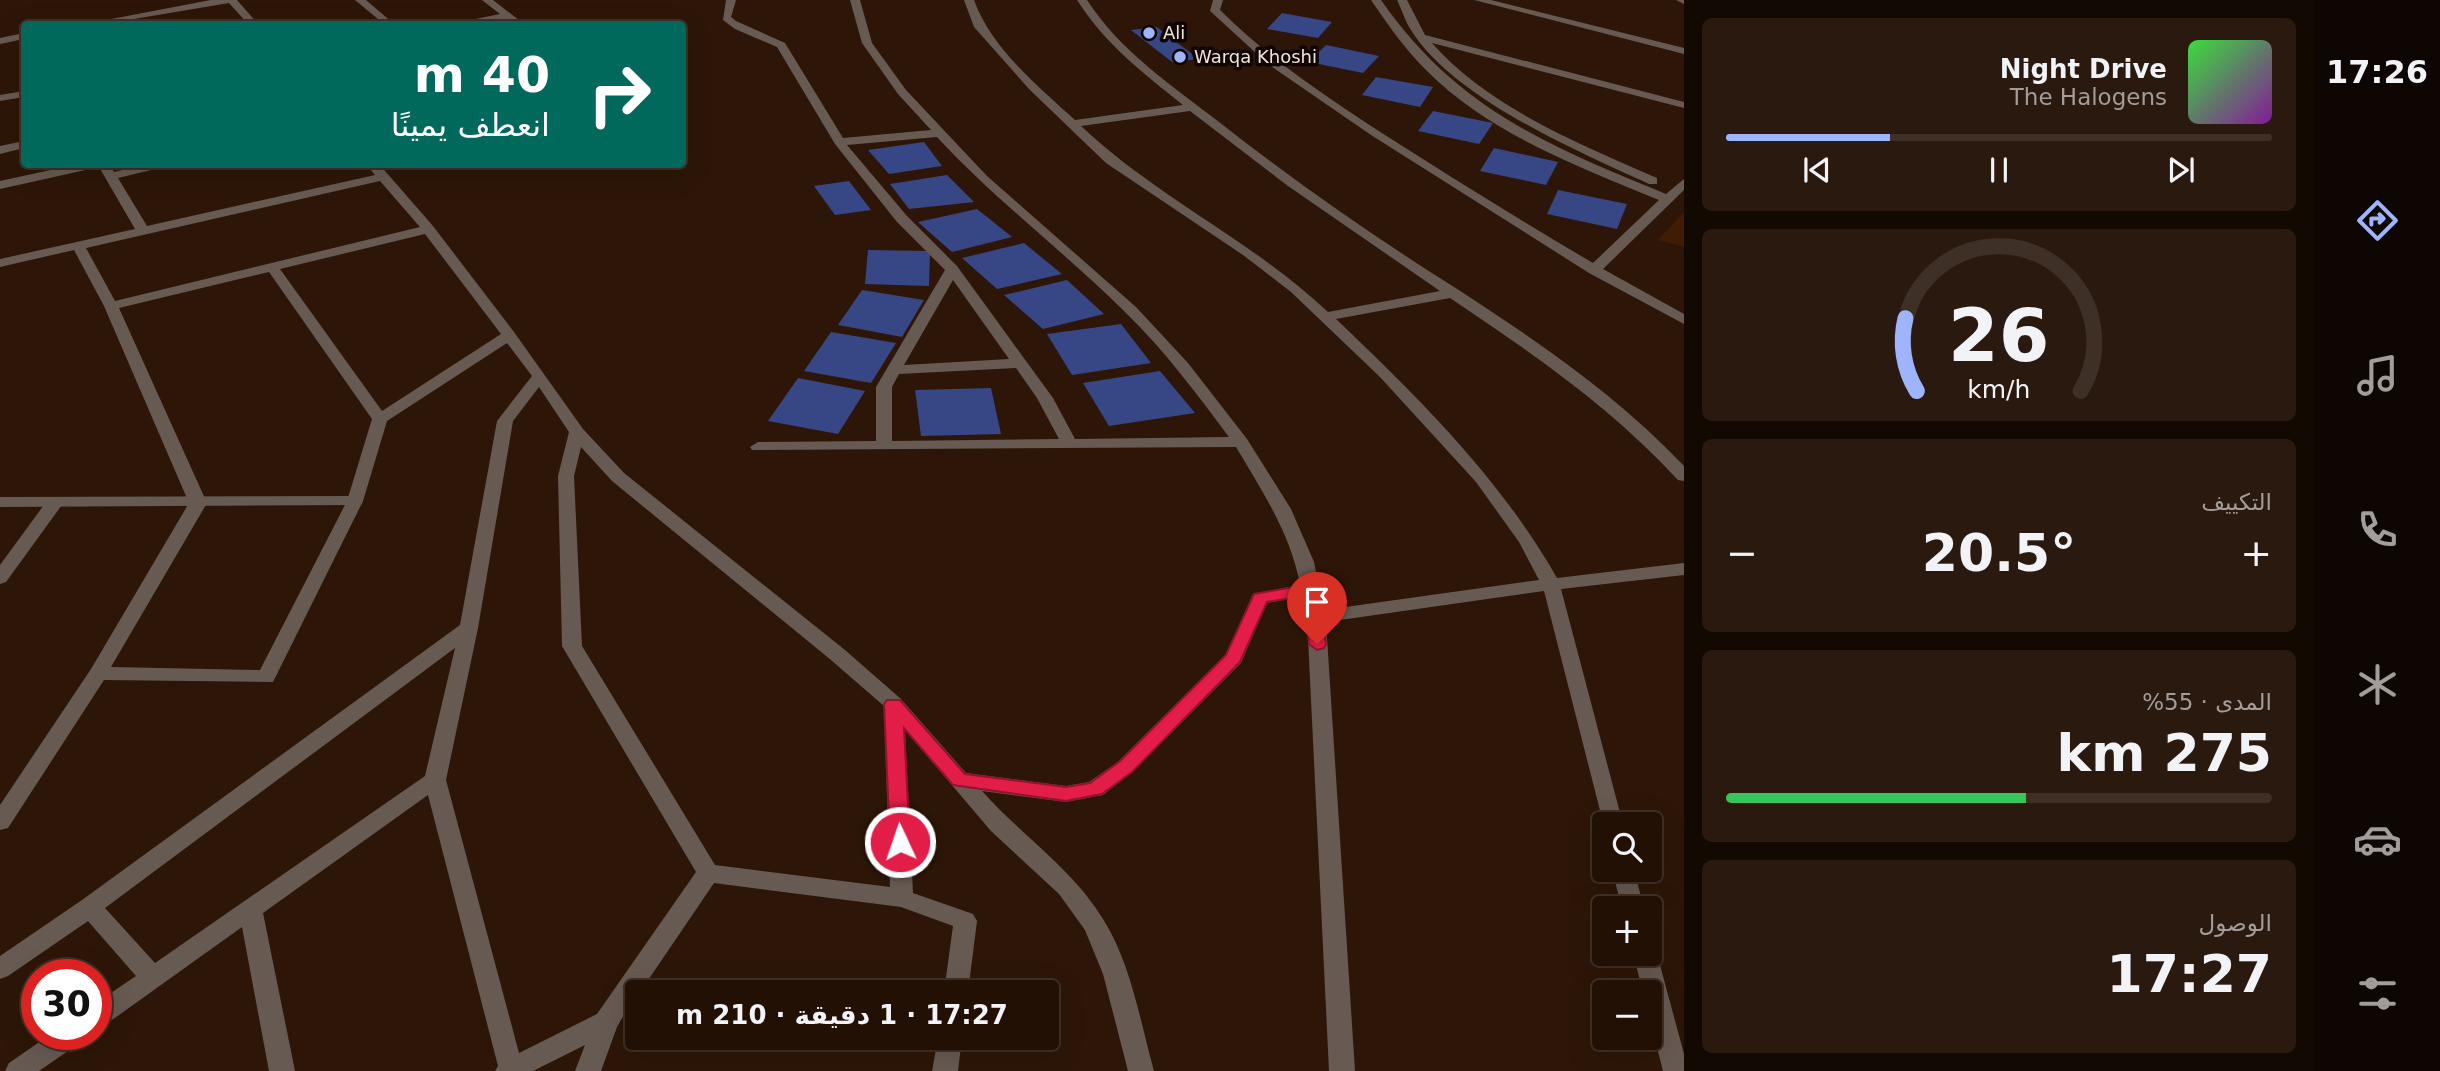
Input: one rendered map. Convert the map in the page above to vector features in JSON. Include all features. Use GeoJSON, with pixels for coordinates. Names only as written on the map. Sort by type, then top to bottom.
{"type":"FeatureCollection","features":[{"type":"Feature","properties":{"kind":"street"},"geometry":{"type":"LineString","coordinates":[[108,21],[230,0],[250,21]]}},
{"type":"Feature","properties":{"kind":"street"},"geometry":{"type":"LineString","coordinates":[[360,0],[385,21]]}},
{"type":"Feature","properties":{"kind":"street"},"geometry":{"type":"LineString","coordinates":[[487,0],[514,21]]}},
{"type":"Feature","properties":{"kind":"street"},"geometry":{"type":"LineString","coordinates":[[731,0],[726,18],[740,29],[772,38],[781,45],[839,142],[902,219],[952,269],[1045,398],[1069,443]]}},
{"type":"Feature","properties":{"kind":"street"},"geometry":{"type":"LineString","coordinates":[[855,0],[867,43],[902,92],[983,179],[1131,310],[1183,366],[1241,442],[1282,509],[1305,562],[1316,617],[1342,1071]]}},
{"type":"Feature","properties":{"kind":"street"},"geometry":{"type":"LineString","coordinates":[[969,0],[978,26],[987,37],[1033,87],[1110,160],[1248,252],[1325,317],[1385,374],[1482,478],[1527,541],[1551,584],[1609,812]]}},
{"type":"Feature","properties":{"kind":"street"},"geometry":{"type":"LineString","coordinates":[[1083,0],[1107,37],[1193,107],[1289,181],[1553,358],[1638,426],[1684,476]]}},
{"type":"Feature","properties":{"kind":"street"},"geometry":{"type":"LineString","coordinates":[[1205,0],[1217,5],[1241,38],[1340,109],[1481,203],[1684,320]]}},
{"type":"Feature","properties":{"kind":"street"},"geometry":{"type":"LineString","coordinates":[[1376,0],[1394,31],[1417,58],[1463,97],[1582,164],[1676,191]]}},
{"type":"Feature","properties":{"kind":"street"},"geometry":{"type":"LineString","coordinates":[[1402,0],[1423,37],[1460,74],[1559,138],[1676,191]]}},
{"type":"Feature","properties":{"kind":"street"},"geometry":{"type":"LineString","coordinates":[[1479,0],[1684,51]]}},
{"type":"Feature","properties":{"kind":"street"},"geometry":{"type":"LineString","coordinates":[[480,21],[506,16]]}},
{"type":"Feature","properties":{"kind":"street"},"geometry":{"type":"LineString","coordinates":[[0,41],[21,37]]}},
{"type":"Feature","properties":{"kind":"street"},"geometry":{"type":"LineString","coordinates":[[1423,37],[1684,105]]}},
{"type":"Feature","properties":{"kind":"street"},"geometry":{"type":"LineString","coordinates":[[0,98],[21,94]]}},
{"type":"Feature","properties":{"kind":"street"},"geometry":{"type":"LineString","coordinates":[[1073,124],[1193,107]]}},
{"type":"Feature","properties":{"kind":"street"},"geometry":{"type":"LineString","coordinates":[[839,142],[942,134]]}},
{"type":"Feature","properties":{"kind":"street"},"geometry":{"type":"LineString","coordinates":[[0,150],[21,146]]}},
{"type":"Feature","properties":{"kind":"street"},"geometry":{"type":"LineString","coordinates":[[0,186],[79,168]]}},
{"type":"Feature","properties":{"kind":"street"},"geometry":{"type":"LineString","coordinates":[[127,168],[106,170],[143,231]]}},
{"type":"Feature","properties":{"kind":"street"},"geometry":{"type":"LineString","coordinates":[[376,168],[428,229],[509,335],[577,432],[618,477],[827,646],[894,704],[999,825],[1067,888],[1095,925],[1115,974],[1141,1071]]}},
{"type":"Feature","properties":{"kind":"street"},"geometry":{"type":"LineString","coordinates":[[0,263],[383,177]]}},
{"type":"Feature","properties":{"kind":"street"},"geometry":{"type":"LineString","coordinates":[[1594,270],[1676,191]]}},
{"type":"Feature","properties":{"kind":"street"},"geometry":{"type":"LineString","coordinates":[[111,306],[428,229]]}},
{"type":"Feature","properties":{"kind":"street"},"geometry":{"type":"LineString","coordinates":[[78,245],[111,306],[198,503]]}},
{"type":"Feature","properties":{"kind":"street"},"geometry":{"type":"LineString","coordinates":[[273,268],[380,419]]}},
{"type":"Feature","properties":{"kind":"street"},"geometry":{"type":"LineString","coordinates":[[884,445],[884,387],[952,269]]}},
{"type":"Feature","properties":{"kind":"street"},"geometry":{"type":"LineString","coordinates":[[1325,317],[1453,293]]}},
{"type":"Feature","properties":{"kind":"street"},"geometry":{"type":"LineString","coordinates":[[98,673],[266,677],[355,501],[380,419],[509,335]]}},
{"type":"Feature","properties":{"kind":"street"},"geometry":{"type":"LineString","coordinates":[[894,370],[1020,363]]}},
{"type":"Feature","properties":{"kind":"street"},"geometry":{"type":"LineString","coordinates":[[540,376],[505,421],[469,628],[435,780],[509,1070],[606,1022]]}},
{"type":"Feature","properties":{"kind":"street"},"geometry":{"type":"LineString","coordinates":[[577,432],[566,476],[572,646],[708,873]]}},
{"type":"Feature","properties":{"kind":"street"},"geometry":{"type":"LineString","coordinates":[[758,447],[1241,442]]}},
{"type":"Feature","properties":{"kind":"street"},"geometry":{"type":"LineString","coordinates":[[0,502],[355,501]]}},
{"type":"Feature","properties":{"kind":"street"},"geometry":{"type":"LineString","coordinates":[[0,578],[55,502]]}},
{"type":"Feature","properties":{"kind":"street"},"geometry":{"type":"LineString","coordinates":[[0,822],[98,673],[198,503]]}},
{"type":"Feature","properties":{"kind":"street"},"geometry":{"type":"LineString","coordinates":[[1316,617],[1551,584],[1684,569]]}},
{"type":"Feature","properties":{"kind":"street"},"geometry":{"type":"LineString","coordinates":[[959,780],[1066,794],[1095,789],[1125,767],[1234,658],[1260,598],[1310,589]]}},
{"type":"Feature","properties":{"kind":"street"},"geometry":{"type":"LineString","coordinates":[[0,969],[90,907],[469,628]]}},
{"type":"Feature","properties":{"kind":"street"},"geometry":{"type":"LineString","coordinates":[[894,704],[902,898]]}},
{"type":"Feature","properties":{"kind":"street"},"geometry":{"type":"LineString","coordinates":[[112,1006],[435,780]]}},
{"type":"Feature","properties":{"kind":"street"},"geometry":{"type":"LineString","coordinates":[[708,873],[902,898],[965,921],[958,980]]}},
{"type":"Feature","properties":{"kind":"street"},"geometry":{"type":"LineString","coordinates":[[588,1071],[606,1022],[708,873]]}},
{"type":"Feature","properties":{"kind":"street"},"geometry":{"type":"LineString","coordinates":[[90,907],[153,978]]}},
{"type":"Feature","properties":{"kind":"street"},"geometry":{"type":"LineString","coordinates":[[251,911],[282,1071]]}},
{"type":"Feature","properties":{"kind":"street"},"geometry":{"type":"LineString","coordinates":[[1648,966],[1676,1071]]}},
{"type":"Feature","properties":{"kind":"street"},"geometry":{"type":"LineString","coordinates":[[18,1071],[49,1050]]}},
{"type":"Feature","properties":{"kind":"street"},"geometry":{"type":"LineString","coordinates":[[945,1071],[948,1050]]}},
{"type":"Feature","properties":{"kind":"shaded area"},"geometry":{"type":"Polygon","coordinates":[[[1684,212],[1684,247],[1658,240],[1684,212]]]}},
{"type":"Feature","properties":{"kind":"building"},"geometry":{"type":"Polygon","coordinates":[[[1282,13],[1332,22],[1318,38],[1267,29],[1282,13]]]}},
{"type":"Feature","properties":{"kind":"building"},"geometry":{"type":"Polygon","coordinates":[[[1157,27],[1199,59],[1172,62],[1131,30],[1157,27]]]}},
{"type":"Feature","properties":{"kind":"building"},"geometry":{"type":"Polygon","coordinates":[[[1326,45],[1379,56],[1363,73],[1309,62],[1326,45]]]}},
{"type":"Feature","properties":{"kind":"building"},"geometry":{"type":"Polygon","coordinates":[[[1376,77],[1433,87],[1420,107],[1362,95],[1376,77]]]}},
{"type":"Feature","properties":{"kind":"building"},"geometry":{"type":"Polygon","coordinates":[[[1433,111],[1493,123],[1479,144],[1418,131],[1433,111]]]}},
{"type":"Feature","properties":{"kind":"building"},"geometry":{"type":"Polygon","coordinates":[[[924,142],[942,166],[889,174],[868,150],[924,142]]]}},
{"type":"Feature","properties":{"kind":"building"},"geometry":{"type":"Polygon","coordinates":[[[1494,148],[1558,162],[1546,185],[1480,171],[1494,148]]]}},
{"type":"Feature","properties":{"kind":"building"},"geometry":{"type":"Polygon","coordinates":[[[947,175],[974,202],[909,209],[890,184],[947,175]]]}},
{"type":"Feature","properties":{"kind":"building"},"geometry":{"type":"Polygon","coordinates":[[[849,181],[871,210],[835,215],[814,186],[849,181]]]}},
{"type":"Feature","properties":{"kind":"building"},"geometry":{"type":"Polygon","coordinates":[[[1558,190],[1627,204],[1617,229],[1547,214],[1558,190]]]}},
{"type":"Feature","properties":{"kind":"building"},"geometry":{"type":"Polygon","coordinates":[[[977,209],[1012,237],[952,252],[918,222],[977,209]]]}},
{"type":"Feature","properties":{"kind":"building"},"geometry":{"type":"Polygon","coordinates":[[[1024,243],[1062,274],[997,289],[962,258],[1024,243]]]}},
{"type":"Feature","properties":{"kind":"building"},"geometry":{"type":"Polygon","coordinates":[[[868,250],[930,251],[929,286],[865,284],[868,250]]]}},
{"type":"Feature","properties":{"kind":"building"},"geometry":{"type":"Polygon","coordinates":[[[1067,280],[1104,314],[1043,329],[1004,295],[1067,280]]]}},
{"type":"Feature","properties":{"kind":"building"},"geometry":{"type":"Polygon","coordinates":[[[862,290],[924,300],[902,337],[838,325],[862,290]]]}},
{"type":"Feature","properties":{"kind":"building"},"geometry":{"type":"Polygon","coordinates":[[[1121,324],[1151,363],[1072,375],[1047,334],[1121,324]]]}},
{"type":"Feature","properties":{"kind":"building"},"geometry":{"type":"Polygon","coordinates":[[[831,332],[896,343],[871,383],[804,371],[831,332]]]}},
{"type":"Feature","properties":{"kind":"building"},"geometry":{"type":"Polygon","coordinates":[[[1160,371],[1195,413],[1109,426],[1083,383],[1160,371]]]}},
{"type":"Feature","properties":{"kind":"building"},"geometry":{"type":"Polygon","coordinates":[[[798,378],[865,391],[838,434],[768,421],[798,378]]]}},
{"type":"Feature","properties":{"kind":"building"},"geometry":{"type":"Polygon","coordinates":[[[991,388],[1001,434],[921,436],[915,390],[991,388]]]}},
{"type":"Feature","properties":{"kind":"place","name":"Ali"},"geometry":{"type":"Point","coordinates":[1149,33]}},
{"type":"Feature","properties":{"kind":"place","name":"Warqa Khoshi"},"geometry":{"type":"Point","coordinates":[1180,57]}},
{"type":"Feature","properties":{"kind":"route"},"geometry":{"type":"LineString","coordinates":[[900,842],[894,704],[959,780],[1066,794],[1095,789],[1125,767],[1234,658],[1260,598],[1310,589],[1316,617],[1317,644]]}}]}
